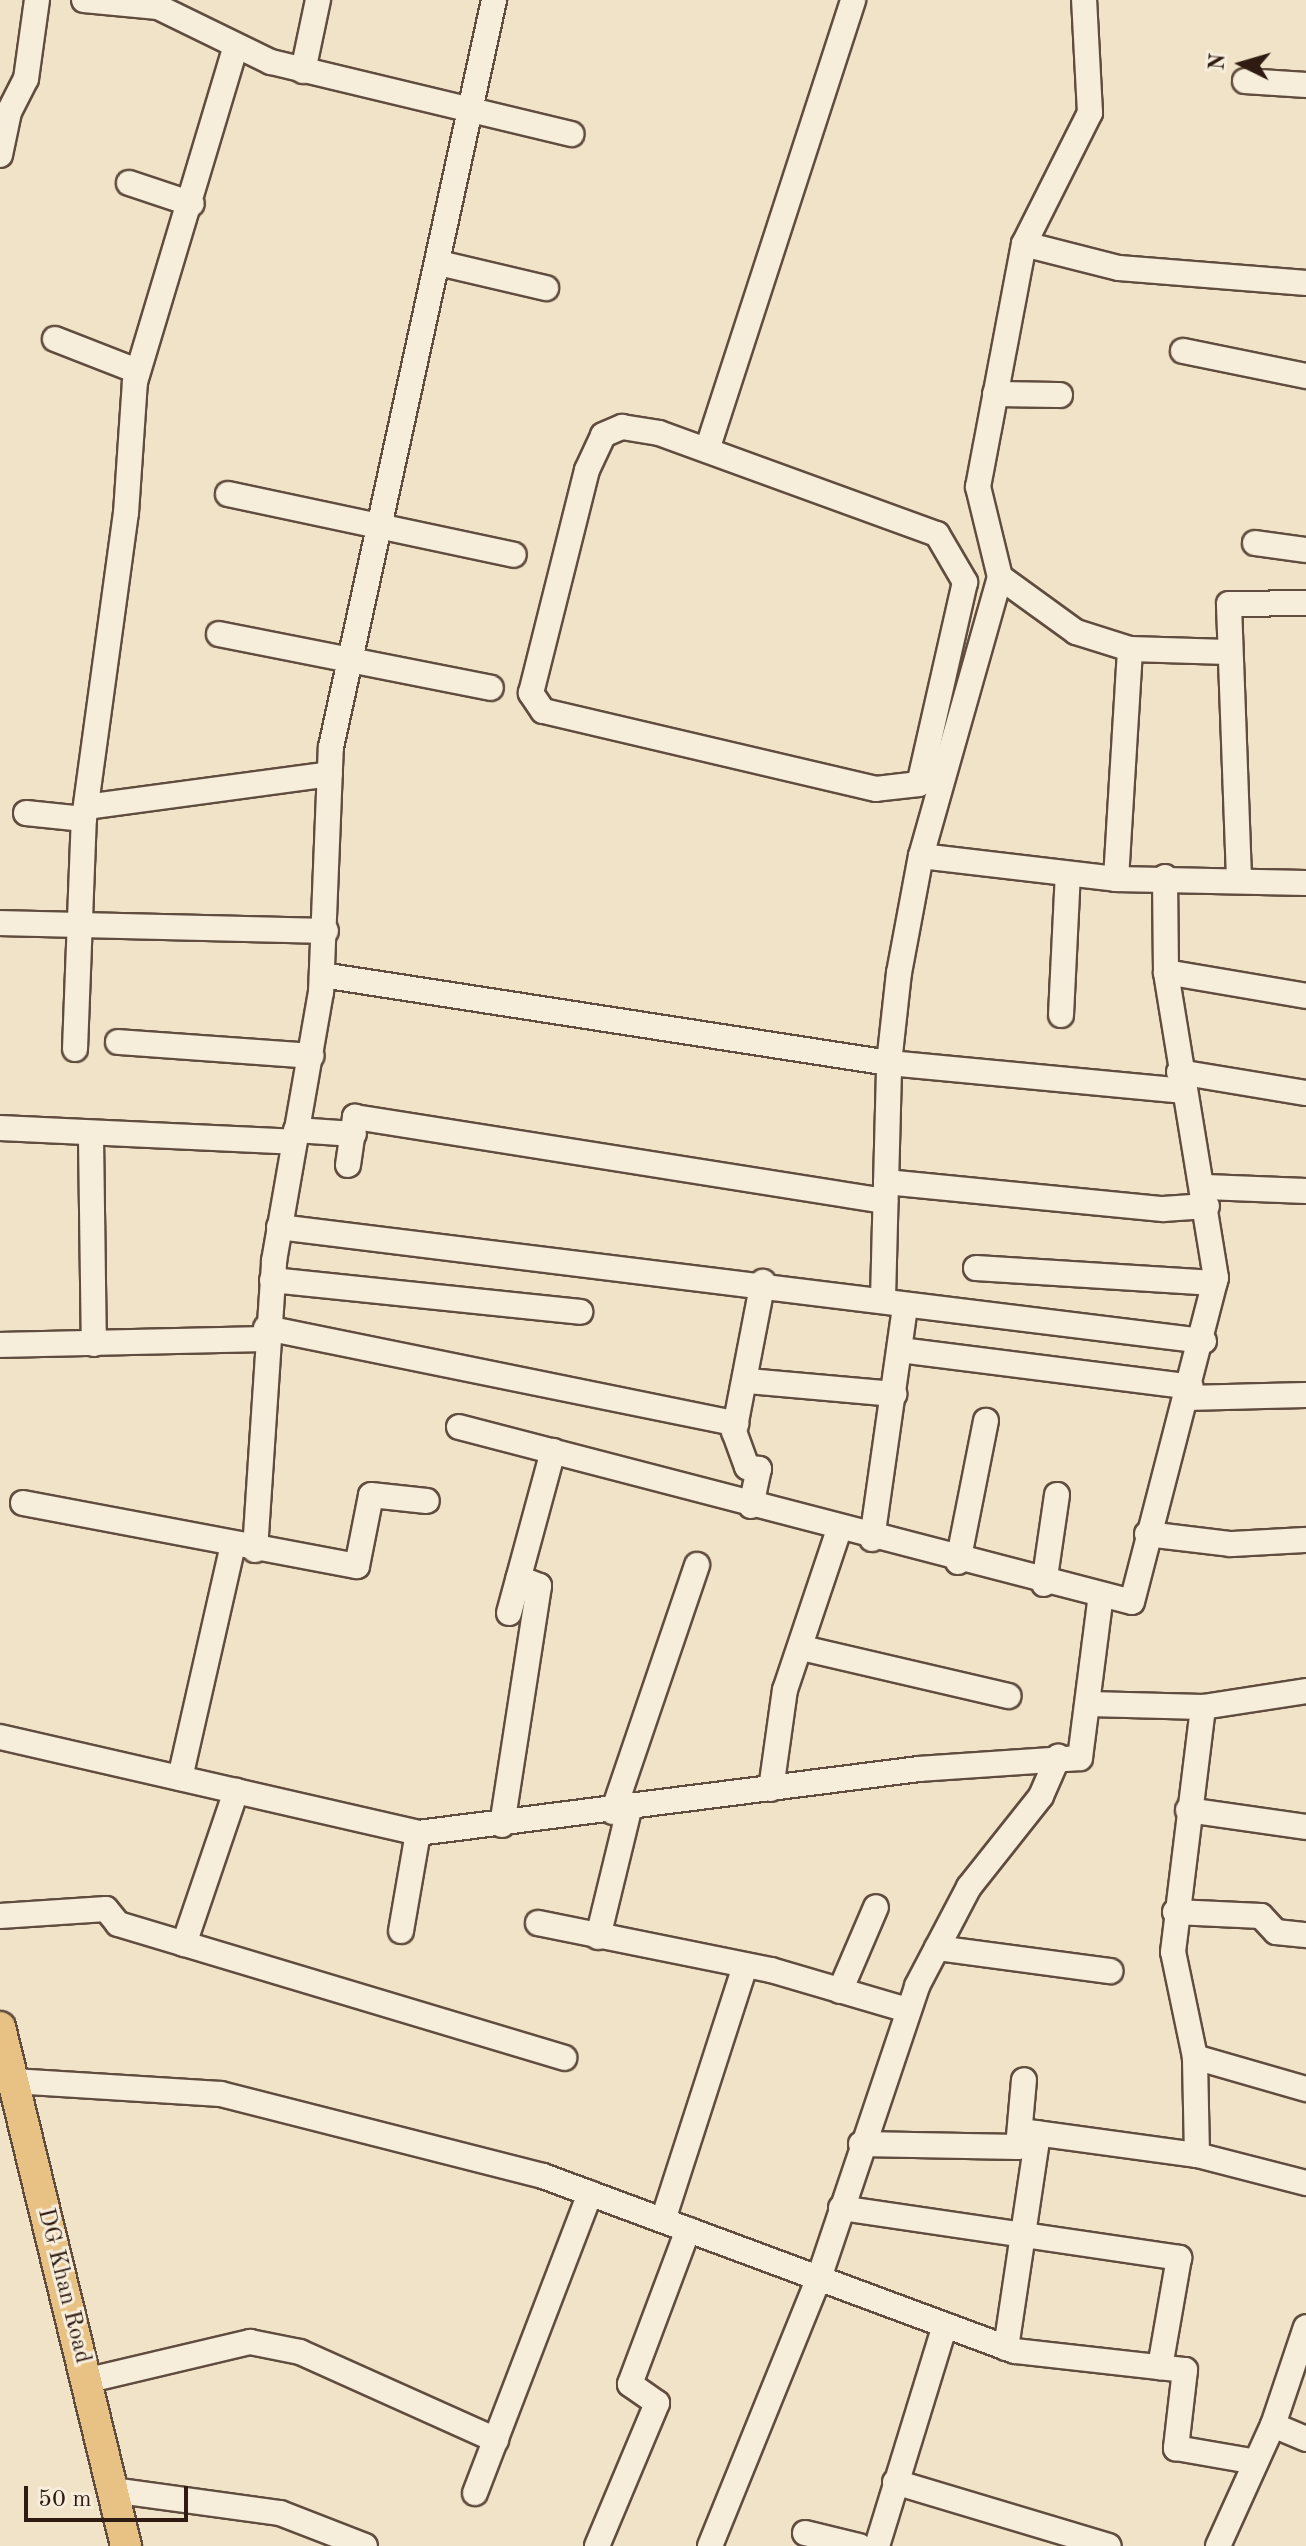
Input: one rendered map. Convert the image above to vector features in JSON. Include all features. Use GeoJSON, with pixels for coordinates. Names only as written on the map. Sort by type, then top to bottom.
{"type":"FeatureCollection","features":[{"type":"Feature","properties":{"kind":"main road","name":"DG Khan Road"},"geometry":{"type":"LineString","coordinates":[[0,2027],[126,2546]]}},
{"type":"Feature","properties":{"kind":"street"},"geometry":{"type":"LineString","coordinates":[[0,155],[9,112],[26,79],[37,0]]}},
{"type":"Feature","properties":{"kind":"street"},"geometry":{"type":"LineString","coordinates":[[84,0],[158,7],[235,49],[303,71],[470,113],[571,134]]}},
{"type":"Feature","properties":{"kind":"street"},"geometry":{"type":"LineString","coordinates":[[303,71],[318,0]]}},
{"type":"Feature","properties":{"kind":"street"},"geometry":{"type":"LineString","coordinates":[[180,1778],[244,1547],[279,1227],[311,1056],[322,975],[330,774],[348,659],[439,263],[494,0]]}},
{"type":"Feature","properties":{"kind":"street"},"geometry":{"type":"LineString","coordinates":[[707,450],[853,0]]}},
{"type":"Feature","properties":{"kind":"street"},"geometry":{"type":"LineString","coordinates":[[872,1539],[900,1350],[886,1191],[889,1063],[921,856],[1000,577],[977,502],[1024,244],[1090,113],[1084,0]]}},
{"type":"Feature","properties":{"kind":"street"},"geometry":{"type":"LineString","coordinates":[[75,1049],[85,813],[137,371],[192,204],[235,49]]}},
{"type":"Feature","properties":{"kind":"street"},"geometry":{"type":"LineString","coordinates":[[1245,81],[1306,85]]}},
{"type":"Feature","properties":{"kind":"street"},"geometry":{"type":"LineString","coordinates":[[129,183],[192,204]]}},
{"type":"Feature","properties":{"kind":"street"},"geometry":{"type":"LineString","coordinates":[[1024,244],[1119,268],[1306,283]]}},
{"type":"Feature","properties":{"kind":"street"},"geometry":{"type":"LineString","coordinates":[[439,263],[546,288]]}},
{"type":"Feature","properties":{"kind":"street"},"geometry":{"type":"LineString","coordinates":[[55,339],[137,371]]}},
{"type":"Feature","properties":{"kind":"street"},"geometry":{"type":"LineString","coordinates":[[1183,351],[1306,376]]}},
{"type":"Feature","properties":{"kind":"street"},"geometry":{"type":"LineString","coordinates":[[995,394],[1060,395]]}},
{"type":"Feature","properties":{"kind":"street"},"geometry":{"type":"LineString","coordinates":[[622,427],[707,450],[937,534],[954,554],[965,582],[919,784],[876,789],[543,711],[531,693],[569,535],[603,435],[622,427]]}},
{"type":"Feature","properties":{"kind":"street"},"geometry":{"type":"LineString","coordinates":[[228,494],[514,555]]}},
{"type":"Feature","properties":{"kind":"street"},"geometry":{"type":"LineString","coordinates":[[1255,543],[1306,550]]}},
{"type":"Feature","properties":{"kind":"street"},"geometry":{"type":"LineString","coordinates":[[1000,577],[1076,632],[1130,649],[1228,652]]}},
{"type":"Feature","properties":{"kind":"street"},"geometry":{"type":"LineString","coordinates":[[1239,878],[1228,652],[1231,600],[1305,598]]}},
{"type":"Feature","properties":{"kind":"street"},"geometry":{"type":"LineString","coordinates":[[219,634],[491,688]]}},
{"type":"Feature","properties":{"kind":"street"},"geometry":{"type":"LineString","coordinates":[[1116,879],[1130,649]]}},
{"type":"Feature","properties":{"kind":"street"},"geometry":{"type":"LineString","coordinates":[[26,813],[85,813],[330,774]]}},
{"type":"Feature","properties":{"kind":"street"},"geometry":{"type":"LineString","coordinates":[[921,856],[1116,879],[1239,878],[1306,883]]}},
{"type":"Feature","properties":{"kind":"street"},"geometry":{"type":"LineString","coordinates":[[1061,1015],[1068,874]]}},
{"type":"Feature","properties":{"kind":"street"},"geometry":{"type":"LineString","coordinates":[[459,1427],[958,1562],[1132,1602],[1147,1534],[1204,1341],[1215,1283],[1207,1196],[1182,1081],[1166,972],[1165,877]]}},
{"type":"Feature","properties":{"kind":"street"},"geometry":{"type":"LineString","coordinates":[[0,923],[326,931]]}},
{"type":"Feature","properties":{"kind":"street"},"geometry":{"type":"LineString","coordinates":[[1166,972],[1306,996]]}},
{"type":"Feature","properties":{"kind":"street"},"geometry":{"type":"LineString","coordinates":[[322,975],[889,1063],[1182,1081],[1306,1093]]}},
{"type":"Feature","properties":{"kind":"street"},"geometry":{"type":"LineString","coordinates":[[118,1042],[311,1056]]}},
{"type":"Feature","properties":{"kind":"street"},"geometry":{"type":"LineString","coordinates":[[348,1165],[355,1117],[886,1191],[1163,1209],[1207,1196],[1306,1191]]}},
{"type":"Feature","properties":{"kind":"street"},"geometry":{"type":"LineString","coordinates":[[0,1128],[91,1138],[354,1134]]}},
{"type":"Feature","properties":{"kind":"street"},"geometry":{"type":"LineString","coordinates":[[91,1138],[94,1344]]}},
{"type":"Feature","properties":{"kind":"street"},"geometry":{"type":"LineString","coordinates":[[279,1227],[763,1282],[894,1302],[1204,1341]]}},
{"type":"Feature","properties":{"kind":"street"},"geometry":{"type":"LineString","coordinates":[[976,1268],[1215,1283]]}},
{"type":"Feature","properties":{"kind":"street"},"geometry":{"type":"LineString","coordinates":[[272,1280],[580,1312]]}},
{"type":"Feature","properties":{"kind":"street"},"geometry":{"type":"LineString","coordinates":[[751,1506],[759,1469],[747,1467],[735,1446],[736,1424],[748,1381],[763,1282]]}},
{"type":"Feature","properties":{"kind":"street"},"geometry":{"type":"LineString","coordinates":[[0,1345],[94,1344],[266,1334],[736,1424]]}},
{"type":"Feature","properties":{"kind":"street"},"geometry":{"type":"LineString","coordinates":[[900,1350],[1189,1393],[1306,1395]]}},
{"type":"Feature","properties":{"kind":"street"},"geometry":{"type":"LineString","coordinates":[[748,1381],[894,1394]]}},
{"type":"Feature","properties":{"kind":"street"},"geometry":{"type":"LineString","coordinates":[[958,1562],[986,1421]]}},
{"type":"Feature","properties":{"kind":"street"},"geometry":{"type":"LineString","coordinates":[[509,1613],[553,1451]]}},
{"type":"Feature","properties":{"kind":"street"},"geometry":{"type":"LineString","coordinates":[[23,1503],[357,1566],[371,1495],[427,1501]]}},
{"type":"Feature","properties":{"kind":"street"},"geometry":{"type":"LineString","coordinates":[[1044,1584],[1057,1495]]}},
{"type":"Feature","properties":{"kind":"street"},"geometry":{"type":"LineString","coordinates":[[771,1789],[785,1690],[802,1648],[839,1530]]}},
{"type":"Feature","properties":{"kind":"street"},"geometry":{"type":"LineString","coordinates":[[1147,1534],[1231,1544],[1306,1540]]}},
{"type":"Feature","properties":{"kind":"street"},"geometry":{"type":"LineString","coordinates":[[598,1937],[621,1811],[697,1565]]}},
{"type":"Feature","properties":{"kind":"street"},"geometry":{"type":"LineString","coordinates":[[502,1825],[539,1586],[519,1578]]}},
{"type":"Feature","properties":{"kind":"street"},"geometry":{"type":"LineString","coordinates":[[0,1737],[418,1833],[621,1811],[771,1789],[1058,1757],[1080,1758],[1101,1595]]}},
{"type":"Feature","properties":{"kind":"street"},"geometry":{"type":"LineString","coordinates":[[802,1648],[1009,1696]]}},
{"type":"Feature","properties":{"kind":"street"},"geometry":{"type":"LineString","coordinates":[[1089,1704],[1203,1707],[1306,1691]]}},
{"type":"Feature","properties":{"kind":"street"},"geometry":{"type":"LineString","coordinates":[[1197,2155],[1195,2057],[1188,2008],[1177,1989],[1175,1912],[1203,1707]]}},
{"type":"Feature","properties":{"kind":"street"},"geometry":{"type":"LineString","coordinates":[[710,2546],[819,2278],[907,2010],[969,1887],[1041,1796],[1058,1757]]}},
{"type":"Feature","properties":{"kind":"street"},"geometry":{"type":"LineString","coordinates":[[184,1944],[236,1791]]}},
{"type":"Feature","properties":{"kind":"street"},"geometry":{"type":"LineString","coordinates":[[1188,1810],[1306,1827]]}},
{"type":"Feature","properties":{"kind":"street"},"geometry":{"type":"LineString","coordinates":[[401,1931],[418,1833]]}},
{"type":"Feature","properties":{"kind":"street"},"geometry":{"type":"LineString","coordinates":[[840,1991],[876,1907]]}},
{"type":"Feature","properties":{"kind":"street"},"geometry":{"type":"LineString","coordinates":[[0,1916],[106,1909],[118,1924],[564,2058]]}},
{"type":"Feature","properties":{"kind":"street"},"geometry":{"type":"LineString","coordinates":[[1175,1912],[1261,1916],[1276,1932],[1306,1935]]}},
{"type":"Feature","properties":{"kind":"street"},"geometry":{"type":"LineString","coordinates":[[538,1923],[745,1966],[907,2010]]}},
{"type":"Feature","properties":{"kind":"street"},"geometry":{"type":"LineString","coordinates":[[937,1948],[1110,1971]]}},
{"type":"Feature","properties":{"kind":"street"},"geometry":{"type":"LineString","coordinates":[[663,2220],[745,1966]]}},
{"type":"Feature","properties":{"kind":"street"},"geometry":{"type":"LineString","coordinates":[[1195,2057],[1306,2089]]}},
{"type":"Feature","properties":{"kind":"street"},"geometry":{"type":"LineString","coordinates":[[1006,2348],[1023,2235],[1030,2132],[1024,2080]]}},
{"type":"Feature","properties":{"kind":"street"},"geometry":{"type":"LineString","coordinates":[[13,2081],[221,2094],[590,2193],[1006,2348],[1185,2370],[1176,2448],[1256,2462]]}},
{"type":"Feature","properties":{"kind":"street"},"geometry":{"type":"LineString","coordinates":[[861,2144],[1018,2147],[1030,2132]]}},
{"type":"Feature","properties":{"kind":"street"},"geometry":{"type":"LineString","coordinates":[[1030,2132],[1197,2155],[1306,2183]]}},
{"type":"Feature","properties":{"kind":"street"},"geometry":{"type":"LineString","coordinates":[[475,2493],[590,2193]]}},
{"type":"Feature","properties":{"kind":"street"},"geometry":{"type":"LineString","coordinates":[[841,2208],[1179,2258],[1160,2367]]}},
{"type":"Feature","properties":{"kind":"street"},"geometry":{"type":"LineString","coordinates":[[597,2546],[657,2403],[630,2384],[688,2230]]}},
{"type":"Feature","properties":{"kind":"street"},"geometry":{"type":"LineString","coordinates":[[877,2546],[945,2325]]}},
{"type":"Feature","properties":{"kind":"street"},"geometry":{"type":"LineString","coordinates":[[1218,2546],[1273,2425],[1306,2327]]}},
{"type":"Feature","properties":{"kind":"street"},"geometry":{"type":"LineString","coordinates":[[85,2381],[250,2342],[300,2352],[496,2440]]}},
{"type":"Feature","properties":{"kind":"street"},"geometry":{"type":"LineString","coordinates":[[1273,2425],[1306,2439]]}},
{"type":"Feature","properties":{"kind":"street"},"geometry":{"type":"LineString","coordinates":[[895,2482],[1051,2539],[1109,2546]]}},
{"type":"Feature","properties":{"kind":"street"},"geometry":{"type":"LineString","coordinates":[[112,2490],[280,2513],[365,2546]]}},
{"type":"Feature","properties":{"kind":"street"},"geometry":{"type":"LineString","coordinates":[[805,2533],[859,2546]]}}]}
